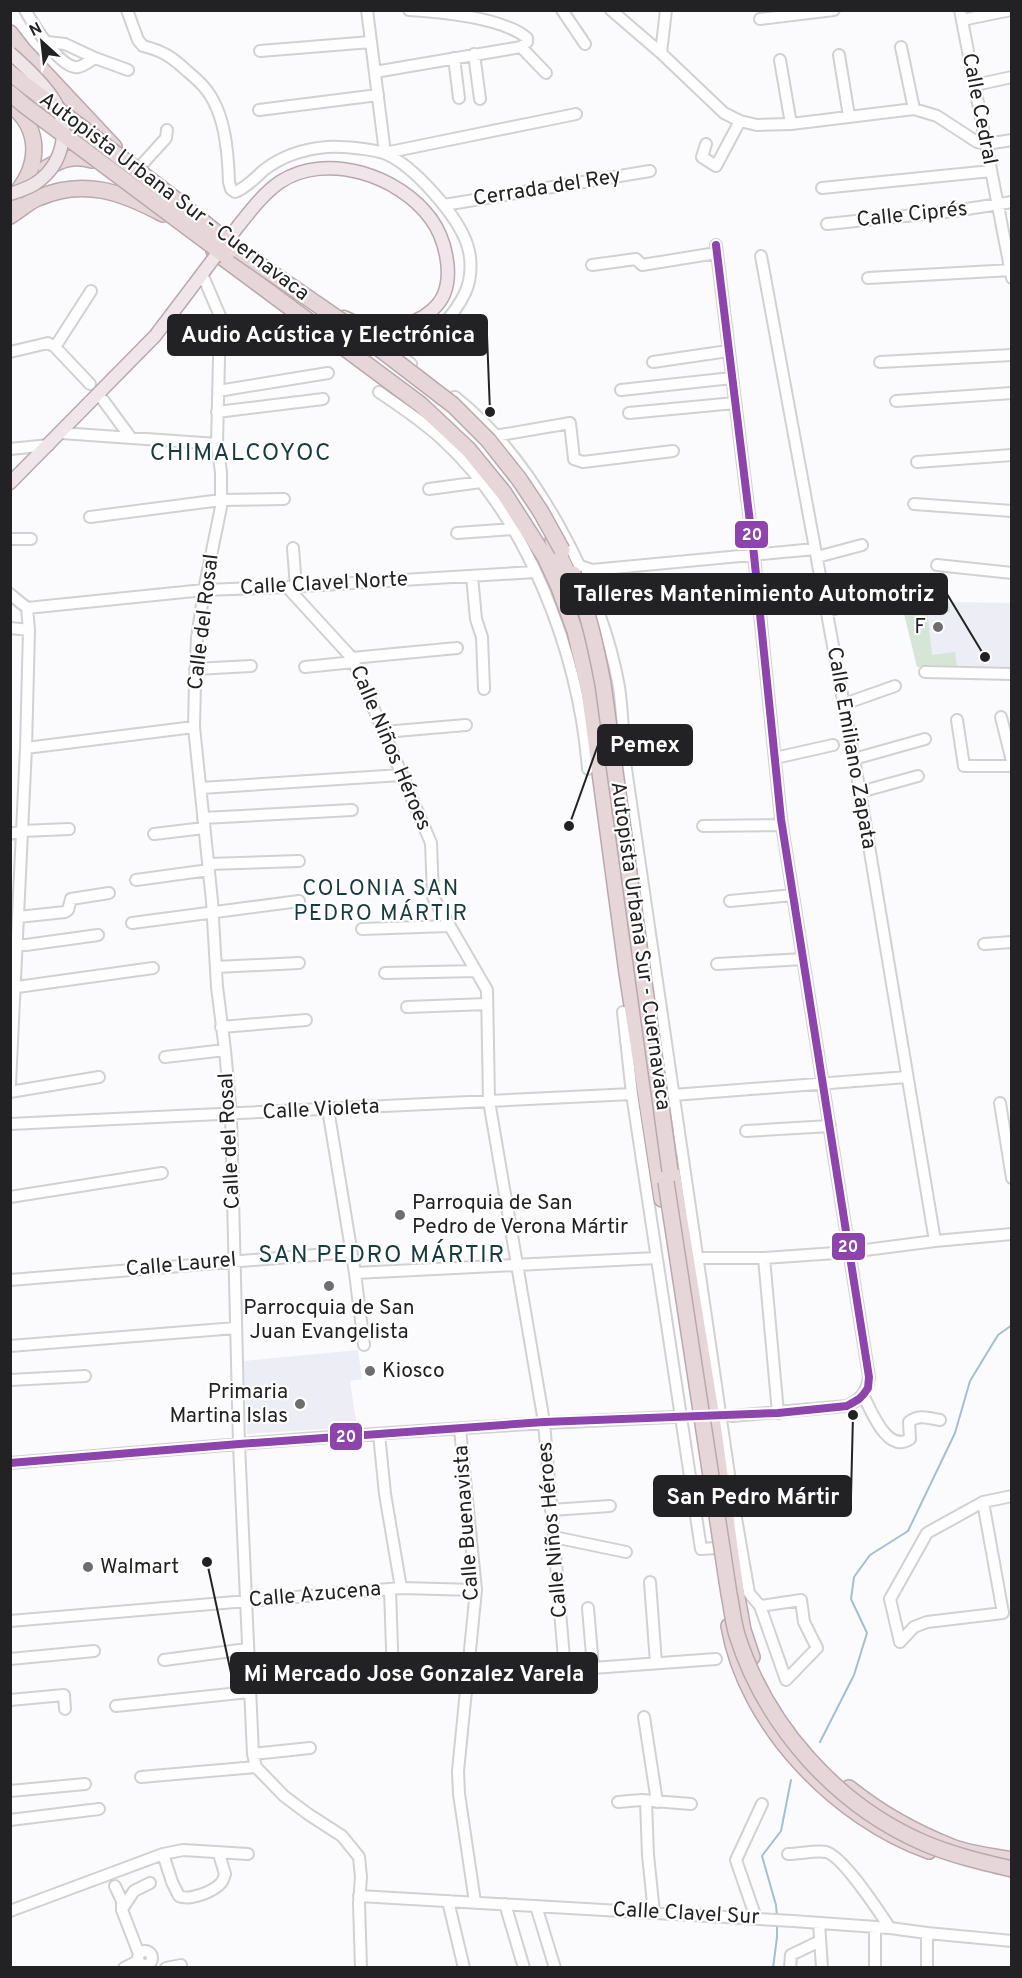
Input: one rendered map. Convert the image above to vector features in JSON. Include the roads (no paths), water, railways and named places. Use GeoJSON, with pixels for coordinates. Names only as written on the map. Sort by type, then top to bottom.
{"type":"FeatureCollection","features":[{"type":"Feature","properties":{"kind":"highway"},"geometry":{"type":"LineString","coordinates":[[10,33],[15,49],[136,171],[421,386],[463,422],[496,458],[558,549],[590,632],[620,770],[622,828],[629,902],[711,1413],[736,1591],[744,1630],[757,1668],[767,1690],[794,1730],[826,1767],[863,1799],[896,1821],[953,1847],[1011,1862]]}},
{"type":"Feature","properties":{"kind":"highway","name":"Autopista Urbana Sur - Cuernavaca"},"geometry":{"type":"LineString","coordinates":[[10,73],[234,247],[363,336],[453,405],[488,440],[519,479],[541,512],[562,550],[582,596],[595,641],[603,684],[619,787],[671,1180],[710,1424],[722,1524],[745,1646],[765,1692],[806,1750],[832,1777],[893,1823],[921,1837],[957,1851],[1011,1862]]}},
{"type":"Feature","properties":{"kind":"highway","name":"Autopista Urbana Sur - Cuernavaca"},"geometry":{"type":"LineString","coordinates":[[10,94],[226,256],[419,392],[458,424],[494,464],[543,539],[566,588],[591,672],[737,1633],[761,1693],[802,1753],[835,1785],[889,1825],[923,1842],[961,1856],[1011,1869]]}},
{"type":"Feature","properties":{"kind":"highway"},"geometry":{"type":"LineString","coordinates":[[10,104],[27,120],[34,139],[32,166],[10,199]]}},
{"type":"Feature","properties":{"kind":"highway"},"geometry":{"type":"LineString","coordinates":[[17,190],[40,171],[60,160],[74,157],[92,160]]}},
{"type":"Feature","properties":{"kind":"highway"},"geometry":{"type":"LineString","coordinates":[[10,216],[36,199],[72,187],[105,190],[162,213],[420,404],[468,449],[504,493],[545,557],[567,605],[589,691],[627,973],[716,1548],[730,1635],[736,1657],[757,1702],[781,1739],[811,1777],[842,1803],[904,1842],[954,1860],[1011,1875]]}},
{"type":"Feature","properties":{"kind":"highway"},"geometry":{"type":"LineString","coordinates":[[623,1012],[620,993],[627,973]]}},
{"type":"Feature","properties":{"kind":"main road"},"geometry":{"type":"LineString","coordinates":[[15,49],[28,69],[53,98],[59,109],[64,131],[60,153],[46,176],[34,185],[17,190]]}},
{"type":"Feature","properties":{"kind":"main road"},"geometry":{"type":"LineString","coordinates":[[10,80],[136,171]]}},
{"type":"Feature","properties":{"kind":"main road"},"geometry":{"type":"LineString","coordinates":[[10,94],[162,213]]}},
{"type":"Feature","properties":{"kind":"main road"},"geometry":{"type":"LineString","coordinates":[[10,483],[155,336],[239,225],[258,202],[282,181],[317,168],[343,169],[374,176],[402,191],[418,204],[431,219],[443,244],[448,278],[444,294],[425,317],[410,324],[387,327],[362,325],[292,289]]}},
{"type":"Feature","properties":{"kind":"street"},"geometry":{"type":"LineString","coordinates":[[25,10],[36,29],[61,59],[71,66],[78,67],[95,57]]}},
{"type":"Feature","properties":{"kind":"street"},"geometry":{"type":"LineString","coordinates":[[128,10],[142,46],[174,58],[205,88],[217,111],[225,137],[229,182],[231,189],[235,192],[241,190],[282,158],[305,150],[329,147],[385,153],[576,114]]}},
{"type":"Feature","properties":{"kind":"street"},"geometry":{"type":"LineString","coordinates":[[367,10],[385,153],[416,175],[444,205],[467,244],[471,267],[466,291],[453,313],[438,329],[400,355]]}},
{"type":"Feature","properties":{"kind":"street"},"geometry":{"type":"LineString","coordinates":[[409,10],[440,12],[489,21],[521,33],[527,38],[524,45]]}},
{"type":"Feature","properties":{"kind":"street"},"geometry":{"type":"LineString","coordinates":[[562,10],[585,44]]}},
{"type":"Feature","properties":{"kind":"street"},"geometry":{"type":"LineString","coordinates":[[611,10],[661,53],[724,113],[740,121],[757,125],[791,124],[914,109],[938,116],[958,128],[971,140],[986,144],[1011,140]]}},
{"type":"Feature","properties":{"kind":"street"},"geometry":{"type":"LineString","coordinates":[[661,53],[666,10]]}},
{"type":"Feature","properties":{"kind":"street"},"geometry":{"type":"LineString","coordinates":[[760,20],[834,10]]}},
{"type":"Feature","properties":{"kind":"street"},"geometry":{"type":"LineString","coordinates":[[961,15],[1011,10]]}},
{"type":"Feature","properties":{"kind":"street","name":"Calle Cedral"},"geometry":{"type":"LineString","coordinates":[[961,15],[996,205],[1007,238],[1011,273]]}},
{"type":"Feature","properties":{"kind":"street"},"geometry":{"type":"LineString","coordinates":[[47,42],[65,44],[128,70]]}},
{"type":"Feature","properties":{"kind":"street"},"geometry":{"type":"LineString","coordinates":[[260,51],[371,42]]}},
{"type":"Feature","properties":{"kind":"street"},"geometry":{"type":"LineString","coordinates":[[375,72],[524,45]]}},
{"type":"Feature","properties":{"kind":"street"},"geometry":{"type":"LineString","coordinates":[[524,45],[546,73]]}},
{"type":"Feature","properties":{"kind":"street"},"geometry":{"type":"LineString","coordinates":[[901,47],[914,109]]}},
{"type":"Feature","properties":{"kind":"street"},"geometry":{"type":"LineString","coordinates":[[474,54],[480,99]]}},
{"type":"Feature","properties":{"kind":"street"},"geometry":{"type":"LineString","coordinates":[[839,55],[849,116]]}},
{"type":"Feature","properties":{"kind":"street"},"geometry":{"type":"LineString","coordinates":[[454,58],[459,98]]}},
{"type":"Feature","properties":{"kind":"street"},"geometry":{"type":"LineString","coordinates":[[780,60],[791,124]]}},
{"type":"Feature","properties":{"kind":"street"},"geometry":{"type":"LineString","coordinates":[[975,85],[1011,77]]}},
{"type":"Feature","properties":{"kind":"street"},"geometry":{"type":"LineString","coordinates":[[259,110],[378,95]]}},
{"type":"Feature","properties":{"kind":"street"},"geometry":{"type":"LineString","coordinates":[[706,144],[702,157],[716,165],[740,121]]}},
{"type":"Feature","properties":{"kind":"street"},"geometry":{"type":"LineString","coordinates":[[136,171],[166,138],[167,130]]}},
{"type":"Feature","properties":{"kind":"street","name":"Cerrada del Rey"},"geometry":{"type":"LineString","coordinates":[[444,205],[650,171]]}},
{"type":"Feature","properties":{"kind":"street"},"geometry":{"type":"LineString","coordinates":[[822,188],[991,171]]}},
{"type":"Feature","properties":{"kind":"street","name":"Calle Ciprés"},"geometry":{"type":"LineString","coordinates":[[827,224],[1011,202]]}},
{"type":"Feature","properties":{"kind":"street"},"geometry":{"type":"LineString","coordinates":[[592,265],[636,259],[642,265],[716,249],[754,555],[782,825],[868,1377],[868,1388],[863,1395],[847,1406],[732,1416]]}},
{"type":"Feature","properties":{"kind":"street","name":"Calle Emiliano Zapata"},"geometry":{"type":"LineString","coordinates":[[761,256],[860,792],[935,1241]]}},
{"type":"Feature","properties":{"kind":"street","name":"Calle del Rosal"},"geometry":{"type":"LineString","coordinates":[[204,272],[219,316],[217,444],[221,472],[221,500],[204,590],[195,669],[194,727],[231,1115],[245,1601],[253,1754],[256,1767]]}},
{"type":"Feature","properties":{"kind":"street"},"geometry":{"type":"LineString","coordinates":[[868,278],[1011,273]]}},
{"type":"Feature","properties":{"kind":"street"},"geometry":{"type":"LineString","coordinates":[[10,352],[51,345],[91,291]]}},
{"type":"Feature","properties":{"kind":"street"},"geometry":{"type":"LineString","coordinates":[[362,325],[458,399],[495,436],[529,479],[580,566],[604,629],[619,688],[620,770],[673,1095],[732,1495],[749,1593],[760,1606],[786,1680],[817,1648],[804,1622],[801,1600],[760,1606]]}},
{"type":"Feature","properties":{"kind":"street"},"geometry":{"type":"LineString","coordinates":[[51,345],[90,384]]}},
{"type":"Feature","properties":{"kind":"street"},"geometry":{"type":"LineString","coordinates":[[653,362],[728,351]]}},
{"type":"Feature","properties":{"kind":"street"},"geometry":{"type":"LineString","coordinates":[[880,362],[1011,355]]}},
{"type":"Feature","properties":{"kind":"street"},"geometry":{"type":"LineString","coordinates":[[218,391],[328,373]]}},
{"type":"Feature","properties":{"kind":"street"},"geometry":{"type":"LineString","coordinates":[[621,390],[732,378]]}},
{"type":"Feature","properties":{"kind":"street"},"geometry":{"type":"LineString","coordinates":[[379,392],[423,423],[446,443],[480,482],[512,529],[536,572],[560,628],[585,733],[588,769]]}},
{"type":"Feature","properties":{"kind":"street"},"geometry":{"type":"LineString","coordinates":[[896,401],[1011,393]]}},
{"type":"Feature","properties":{"kind":"street"},"geometry":{"type":"LineString","coordinates":[[217,412],[323,399]]}},
{"type":"Feature","properties":{"kind":"street"},"geometry":{"type":"LineString","coordinates":[[103,400],[130,438]]}},
{"type":"Feature","properties":{"kind":"street"},"geometry":{"type":"LineString","coordinates":[[628,413],[735,403]]}},
{"type":"Feature","properties":{"kind":"street"},"geometry":{"type":"LineString","coordinates":[[495,436],[570,423],[574,459],[583,462],[673,450]]}},
{"type":"Feature","properties":{"kind":"street"},"geometry":{"type":"LineString","coordinates":[[61,433],[217,444]]}},
{"type":"Feature","properties":{"kind":"street"},"geometry":{"type":"LineString","coordinates":[[10,449],[49,445]]}},
{"type":"Feature","properties":{"kind":"street"},"geometry":{"type":"LineString","coordinates":[[917,462],[1011,455]]}},
{"type":"Feature","properties":{"kind":"street"},"geometry":{"type":"LineString","coordinates":[[429,489],[480,482]]}},
{"type":"Feature","properties":{"kind":"street"},"geometry":{"type":"LineString","coordinates":[[90,517],[221,500],[284,498]]}},
{"type":"Feature","properties":{"kind":"street"},"geometry":{"type":"LineString","coordinates":[[914,504],[1011,511]]}},
{"type":"Feature","properties":{"kind":"street"},"geometry":{"type":"LineString","coordinates":[[457,533],[512,529]]}},
{"type":"Feature","properties":{"kind":"street"},"geometry":{"type":"LineString","coordinates":[[10,538],[31,539]]}},
{"type":"Feature","properties":{"kind":"street"},"geometry":{"type":"LineString","coordinates":[[580,566],[592,570],[754,555],[816,553],[862,546]]}},
{"type":"Feature","properties":{"kind":"street"},"geometry":{"type":"LineString","coordinates":[[292,587],[293,548]]}},
{"type":"Feature","properties":{"kind":"street"},"geometry":{"type":"LineString","coordinates":[[937,565],[1011,573]]}},
{"type":"Feature","properties":{"kind":"street","name":"Calle Clavel Norte"},"geometry":{"type":"LineString","coordinates":[[27,608],[204,590],[536,572]]}},
{"type":"Feature","properties":{"kind":"street"},"geometry":{"type":"LineString","coordinates":[[472,576],[476,619],[482,637],[484,689]]}},
{"type":"Feature","properties":{"kind":"street","name":"Calle Niños Héroes"},"geometry":{"type":"LineString","coordinates":[[292,587],[353,660],[431,843],[433,897],[487,990],[489,1101],[544,1422],[565,1670]]}},
{"type":"Feature","properties":{"kind":"street"},"geometry":{"type":"LineString","coordinates":[[10,594],[27,608],[29,630],[22,831],[16,867],[18,917],[14,944],[10,1084]]}},
{"type":"Feature","properties":{"kind":"street"},"geometry":{"type":"LineString","coordinates":[[826,611],[876,599]]}},
{"type":"Feature","properties":{"kind":"street"},"geometry":{"type":"LineString","coordinates":[[10,627],[29,630]]}},
{"type":"Feature","properties":{"kind":"street"},"geometry":{"type":"LineString","coordinates":[[305,667],[457,648]]}},
{"type":"Feature","properties":{"kind":"street"},"geometry":{"type":"LineString","coordinates":[[195,669],[251,666]]}},
{"type":"Feature","properties":{"kind":"street"},"geometry":{"type":"LineString","coordinates":[[925,672],[1011,674]]}},
{"type":"Feature","properties":{"kind":"street"},"geometry":{"type":"LineString","coordinates":[[844,704],[895,686]]}},
{"type":"Feature","properties":{"kind":"street"},"geometry":{"type":"LineString","coordinates":[[1001,717],[1011,761]]}},
{"type":"Feature","properties":{"kind":"street"},"geometry":{"type":"LineString","coordinates":[[957,720],[964,766],[1011,766]]}},
{"type":"Feature","properties":{"kind":"street"},"geometry":{"type":"LineString","coordinates":[[384,732],[466,725]]}},
{"type":"Feature","properties":{"kind":"street"},"geometry":{"type":"LineString","coordinates":[[26,748],[194,727]]}},
{"type":"Feature","properties":{"kind":"street"},"geometry":{"type":"LineString","coordinates":[[854,759],[925,739]]}},
{"type":"Feature","properties":{"kind":"street"},"geometry":{"type":"LineString","coordinates":[[775,758],[833,745]]}},
{"type":"Feature","properties":{"kind":"street"},"geometry":{"type":"LineString","coordinates":[[201,788],[401,775]]}},
{"type":"Feature","properties":{"kind":"street"},"geometry":{"type":"LineString","coordinates":[[860,792],[918,776]]}},
{"type":"Feature","properties":{"kind":"street"},"geometry":{"type":"LineString","coordinates":[[154,834],[204,823],[352,810]]}},
{"type":"Feature","properties":{"kind":"street"},"geometry":{"type":"LineString","coordinates":[[703,826],[782,825]]}},
{"type":"Feature","properties":{"kind":"street"},"geometry":{"type":"LineString","coordinates":[[10,834],[22,831],[69,829]]}},
{"type":"Feature","properties":{"kind":"street"},"geometry":{"type":"LineString","coordinates":[[136,880],[208,867],[299,861]]}},
{"type":"Feature","properties":{"kind":"street"},"geometry":{"type":"LineString","coordinates":[[18,917],[65,912],[68,910],[71,899],[109,893]]}},
{"type":"Feature","properties":{"kind":"street"},"geometry":{"type":"LineString","coordinates":[[730,902],[793,895]]}},
{"type":"Feature","properties":{"kind":"street"},"geometry":{"type":"LineString","coordinates":[[132,923],[299,902]]}},
{"type":"Feature","properties":{"kind":"street"},"geometry":{"type":"LineString","coordinates":[[362,929],[449,926]]}},
{"type":"Feature","properties":{"kind":"street"},"geometry":{"type":"LineString","coordinates":[[14,944],[26,945],[98,935]]}},
{"type":"Feature","properties":{"kind":"street"},"geometry":{"type":"LineString","coordinates":[[984,944],[1011,942]]}},
{"type":"Feature","properties":{"kind":"street"},"geometry":{"type":"LineString","coordinates":[[717,964],[803,959]]}},
{"type":"Feature","properties":{"kind":"street"},"geometry":{"type":"LineString","coordinates":[[216,967],[299,963]]}},
{"type":"Feature","properties":{"kind":"street"},"geometry":{"type":"LineString","coordinates":[[13,988],[153,968]]}},
{"type":"Feature","properties":{"kind":"street"},"geometry":{"type":"LineString","coordinates":[[385,974],[476,971]]}},
{"type":"Feature","properties":{"kind":"street"},"geometry":{"type":"LineString","coordinates":[[407,1007],[488,1004]]}},
{"type":"Feature","properties":{"kind":"street"},"geometry":{"type":"LineString","coordinates":[[623,1012],[632,1094],[701,1550],[716,1548]]}},
{"type":"Feature","properties":{"kind":"street"},"geometry":{"type":"LineString","coordinates":[[221,1027],[306,1020]]}},
{"type":"Feature","properties":{"kind":"street"},"geometry":{"type":"LineString","coordinates":[[165,1057],[225,1050]]}},
{"type":"Feature","properties":{"kind":"street"},"geometry":{"type":"LineString","coordinates":[[10,1092],[99,1077]]}},
{"type":"Feature","properties":{"kind":"street"},"geometry":{"type":"LineString","coordinates":[[673,1095],[907,1077]]}},
{"type":"Feature","properties":{"kind":"street","name":"Calle Violeta"},"geometry":{"type":"LineString","coordinates":[[10,1125],[632,1094]]}},
{"type":"Feature","properties":{"kind":"street"},"geometry":{"type":"LineString","coordinates":[[1000,1103],[1011,1178]]}},
{"type":"Feature","properties":{"kind":"street"},"geometry":{"type":"LineString","coordinates":[[328,1109],[355,1273],[364,1345]]}},
{"type":"Feature","properties":{"kind":"street"},"geometry":{"type":"LineString","coordinates":[[746,1131],[830,1126]]}},
{"type":"Feature","properties":{"kind":"street"},"geometry":{"type":"LineString","coordinates":[[10,1197],[162,1173]]}},
{"type":"Feature","properties":{"kind":"street"},"geometry":{"type":"LineString","coordinates":[[697,1258],[764,1258],[850,1252],[1011,1234]]}},
{"type":"Feature","properties":{"kind":"street","name":"Calle Laurel"},"geometry":{"type":"LineString","coordinates":[[10,1280],[351,1252]]}},
{"type":"Feature","properties":{"kind":"street"},"geometry":{"type":"LineString","coordinates":[[355,1273],[656,1258]]}},
{"type":"Feature","properties":{"kind":"street"},"geometry":{"type":"LineString","coordinates":[[764,1258],[778,1413]]}},
{"type":"Feature","properties":{"kind":"street"},"geometry":{"type":"LineString","coordinates":[[10,1346],[236,1328]]}},
{"type":"Feature","properties":{"kind":"street"},"geometry":{"type":"LineString","coordinates":[[10,1380],[85,1376]]}},
{"type":"Feature","properties":{"kind":"street"},"geometry":{"type":"LineString","coordinates":[[863,1395],[882,1431],[888,1437],[902,1442],[910,1439],[909,1422],[912,1419],[920,1417],[940,1420]]}},
{"type":"Feature","properties":{"kind":"street"},"geometry":{"type":"LineString","coordinates":[[10,1463],[544,1422],[673,1417]]}},
{"type":"Feature","properties":{"kind":"street","name":"Calle Buenavista"},"geometry":{"type":"LineString","coordinates":[[460,1429],[476,1590],[458,1771],[459,1794],[475,1902]]}},
{"type":"Feature","properties":{"kind":"street"},"geometry":{"type":"LineString","coordinates":[[379,1434],[396,1589],[393,1678]]}},
{"type":"Feature","properties":{"kind":"street"},"geometry":{"type":"LineString","coordinates":[[983,1502],[1003,1613],[927,1622],[914,1627],[900,1642],[890,1599],[927,1533],[983,1502],[1011,1496]]}},
{"type":"Feature","properties":{"kind":"street"},"geometry":{"type":"LineString","coordinates":[[551,1510],[610,1506]]}},
{"type":"Feature","properties":{"kind":"street"},"geometry":{"type":"LineString","coordinates":[[554,1537],[626,1552]]}},
{"type":"Feature","properties":{"kind":"street"},"geometry":{"type":"LineString","coordinates":[[650,1582],[656,1663]]}},
{"type":"Feature","properties":{"kind":"street","name":"Calle Azucena"},"geometry":{"type":"LineString","coordinates":[[10,1621],[396,1589],[476,1590]]}},
{"type":"Feature","properties":{"kind":"street"},"geometry":{"type":"LineString","coordinates":[[588,1608],[593,1667]]}},
{"type":"Feature","properties":{"kind":"street"},"geometry":{"type":"LineString","coordinates":[[164,1660],[247,1649]]}},
{"type":"Feature","properties":{"kind":"street"},"geometry":{"type":"LineString","coordinates":[[10,1659],[94,1650]]}},
{"type":"Feature","properties":{"kind":"street"},"geometry":{"type":"LineString","coordinates":[[467,1674],[565,1670],[716,1659]]}},
{"type":"Feature","properties":{"kind":"street"},"geometry":{"type":"LineString","coordinates":[[116,1706],[249,1692]]}},
{"type":"Feature","properties":{"kind":"street"},"geometry":{"type":"LineString","coordinates":[[10,1700],[64,1695],[65,1709]]}},
{"type":"Feature","properties":{"kind":"street"},"geometry":{"type":"LineString","coordinates":[[644,1717],[652,1801],[648,1855],[654,1913]]}},
{"type":"Feature","properties":{"kind":"street"},"geometry":{"type":"LineString","coordinates":[[253,1754],[310,1748]]}},
{"type":"Feature","properties":{"kind":"street"},"geometry":{"type":"LineString","coordinates":[[141,1778],[256,1767],[284,1796],[342,1836],[359,1857],[361,1968]]}},
{"type":"Feature","properties":{"kind":"street"},"geometry":{"type":"LineString","coordinates":[[10,1791],[85,1784]]}},
{"type":"Feature","properties":{"kind":"street"},"geometry":{"type":"LineString","coordinates":[[618,1802],[652,1801],[691,1804]]}},
{"type":"Feature","properties":{"kind":"street"},"geometry":{"type":"LineString","coordinates":[[759,1918],[736,1860],[762,1804]]}},
{"type":"Feature","properties":{"kind":"street"},"geometry":{"type":"LineString","coordinates":[[10,1820],[99,1809]]}},
{"type":"Feature","properties":{"kind":"street"},"geometry":{"type":"LineString","coordinates":[[10,1911],[163,1854],[183,1851],[248,1854]]}},
{"type":"Feature","properties":{"kind":"street"},"geometry":{"type":"LineString","coordinates":[[788,1854],[827,1852],[833,1856],[857,1882],[890,1928]]}},
{"type":"Feature","properties":{"kind":"street"},"geometry":{"type":"LineString","coordinates":[[163,1854],[175,1889],[179,1896],[185,1899],[201,1895],[221,1883],[225,1874],[219,1854]]}},
{"type":"Feature","properties":{"kind":"street"},"geometry":{"type":"LineString","coordinates":[[123,1905],[134,1891],[150,1883]]}},
{"type":"Feature","properties":{"kind":"street"},"geometry":{"type":"LineString","coordinates":[[115,1886],[143,1957],[161,1968]]}},
{"type":"Feature","properties":{"kind":"street","name":"Calle Clavel Sur"},"geometry":{"type":"LineString","coordinates":[[359,1896],[793,1920],[1011,1941]]}},
{"type":"Feature","properties":{"kind":"street"},"geometry":{"type":"LineString","coordinates":[[448,1901],[464,1968]]}},
{"type":"Feature","properties":{"kind":"street"},"geometry":{"type":"LineString","coordinates":[[505,1904],[524,1968]]}},
{"type":"Feature","properties":{"kind":"street"},"geometry":{"type":"LineString","coordinates":[[536,1906],[555,1968]]}},
{"type":"Feature","properties":{"kind":"street"},"geometry":{"type":"LineString","coordinates":[[819,1923],[822,1968]]}},
{"type":"Feature","properties":{"kind":"street"},"geometry":{"type":"LineString","coordinates":[[875,1927],[875,1968]]}},
{"type":"Feature","properties":{"kind":"street"},"geometry":{"type":"LineString","coordinates":[[927,1934],[927,1968]]}},
{"type":"Feature","properties":{"kind":"street"},"geometry":{"type":"LineString","coordinates":[[790,1968],[791,1955],[820,1941]]}},
{"type":"Feature","properties":{"kind":"street"},"geometry":{"type":"LineString","coordinates":[[124,1968],[143,1957]]}},
{"type":"Feature","properties":{"kind":"street"},"geometry":{"type":"LineString","coordinates":[[166,1968],[181,1965]]}},
{"type":"Feature","properties":{"kind":"waterway"},"geometry":{"type":"LineString","coordinates":[[820,1742],[854,1675],[867,1633],[851,1599],[854,1577],[870,1555],[908,1531],[955,1433],[970,1381],[998,1335],[1012,1325]]}},
{"type":"Feature","properties":{"kind":"waterway"},"geometry":{"type":"LineString","coordinates":[[777,1917],[776,1905],[762,1856],[781,1831],[791,1780]]}},
{"type":"Feature","properties":{"kind":"waterway"},"geometry":{"type":"LineString","coordinates":[[773,1968],[777,1923]]}},
{"type":"Feature","properties":{"kind":"tunnel"},"geometry":{"type":"LineString","coordinates":[[673,1417],[707,1416]]}},
{"type":"Feature","properties":{"kind":"place","name":"Audio Acústica y Electrónica"},"geometry":{"type":"Point","coordinates":[490,412]}},
{"type":"Feature","properties":{"kind":"place","name":"F"},"geometry":{"type":"Point","coordinates":[938,627]}},
{"type":"Feature","properties":{"kind":"place","name":"Talleres Mantenimiento Automotriz"},"geometry":{"type":"Point","coordinates":[985,657]}},
{"type":"Feature","properties":{"kind":"place","name":"Pemex"},"geometry":{"type":"Point","coordinates":[569,826]}},
{"type":"Feature","properties":{"kind":"place","name":"Parroquia de San Pedro de Verona Mártir"},"geometry":{"type":"Point","coordinates":[400,1215]}},
{"type":"Feature","properties":{"kind":"place","name":"Parrocquia de San Juan Evangelista"},"geometry":{"type":"Point","coordinates":[329,1286]}},
{"type":"Feature","properties":{"kind":"place","name":"Kiosco"},"geometry":{"type":"Point","coordinates":[370,1371]}},
{"type":"Feature","properties":{"kind":"place","name":"Primaria Martina Islas"},"geometry":{"type":"Point","coordinates":[300,1404]}},
{"type":"Feature","properties":{"kind":"place","name":"San Pedro Mártir"},"geometry":{"type":"Point","coordinates":[853,1415]}},
{"type":"Feature","properties":{"kind":"place","name":"Mi Mercado Jose Gonzalez Varela"},"geometry":{"type":"Point","coordinates":[207,1562]}},
{"type":"Feature","properties":{"kind":"place","name":"Walmart"},"geometry":{"type":"Point","coordinates":[88,1567]}},
{"type":"Feature","properties":{"kind":"district","name":"CHIMALCOYOC"},"geometry":{"type":"Point","coordinates":[241,454]}},
{"type":"Feature","properties":{"kind":"district","name":"COLONIA SAN PEDRO MÁRTIR"},"geometry":{"type":"Point","coordinates":[381,902]}},
{"type":"Feature","properties":{"kind":"district","name":"SAN PEDRO MÁRTIR"},"geometry":{"type":"Point","coordinates":[382,1256]}}]}
